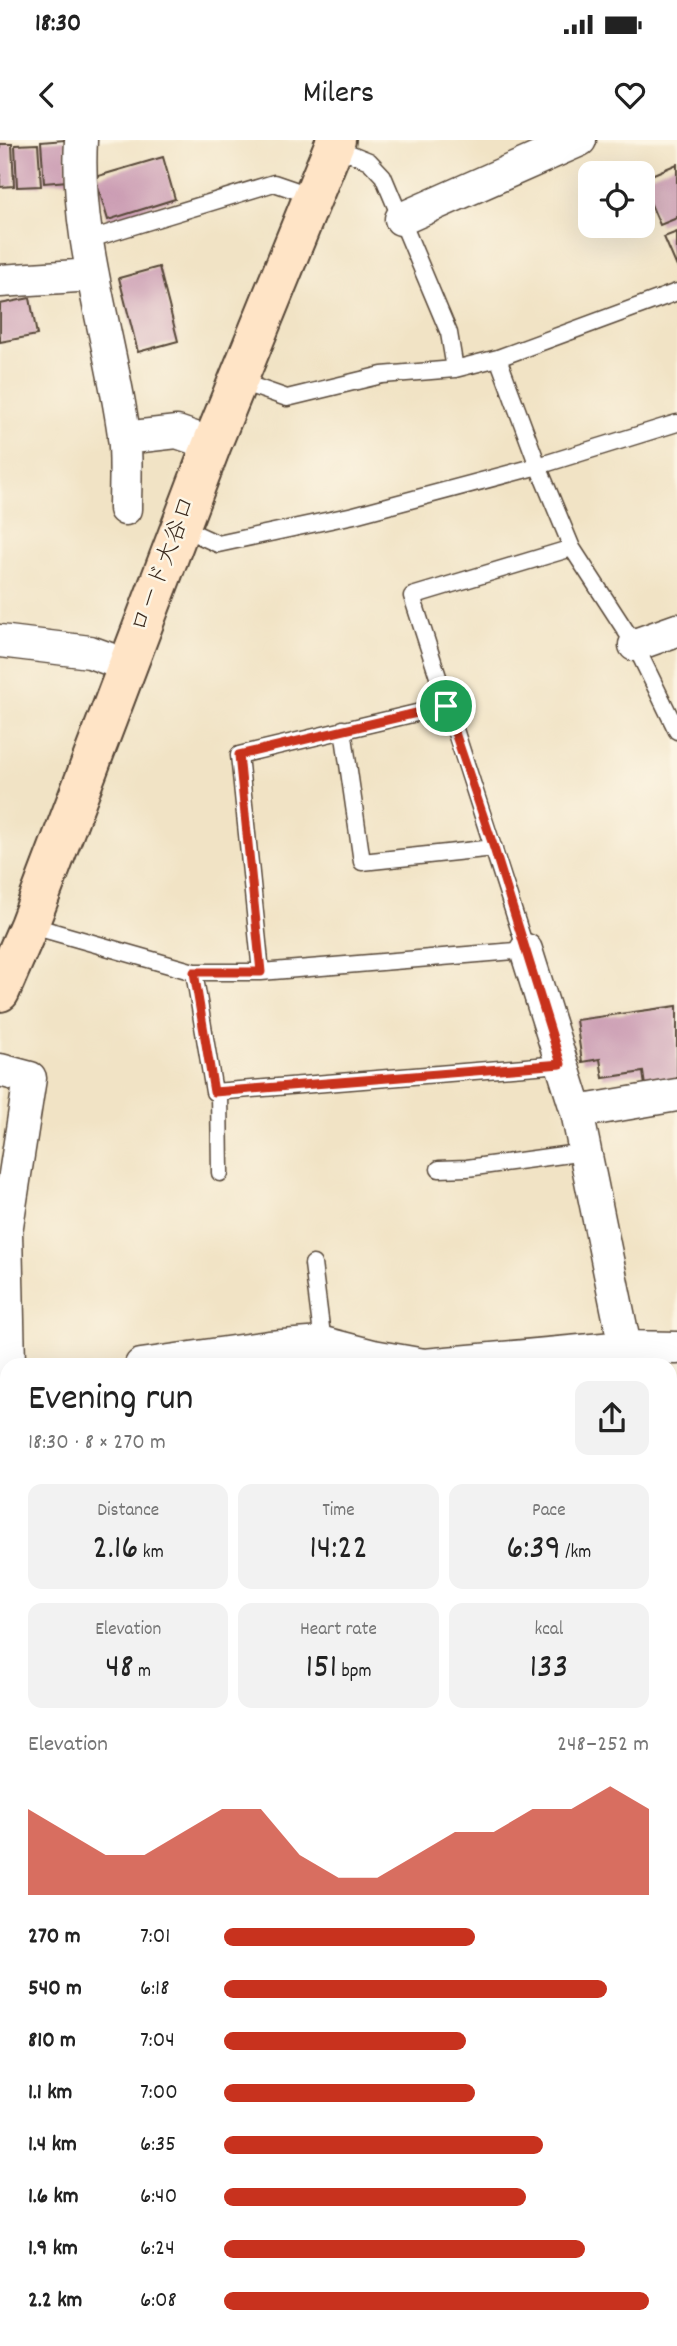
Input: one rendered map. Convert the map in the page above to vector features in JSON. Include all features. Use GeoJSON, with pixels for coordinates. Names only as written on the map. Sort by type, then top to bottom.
{"type":"FeatureCollection","features":[{"type":"Feature","properties":{"kind":"main road","name":"ロード大谷口"},"geometry":{"type":"LineString","coordinates":[[0,992],[29,925],[212,444],[335,143]]}},
{"type":"Feature","properties":{"kind":"street"},"geometry":{"type":"LineString","coordinates":[[81,140],[80,163],[87,240],[124,438],[125,509]]}},
{"type":"Feature","properties":{"kind":"street"},"geometry":{"type":"LineString","coordinates":[[401,219],[580,140]]}},
{"type":"Feature","properties":{"kind":"street"},"geometry":{"type":"LineString","coordinates":[[0,281],[93,275]]}},
{"type":"Feature","properties":{"kind":"street"},"geometry":{"type":"LineString","coordinates":[[124,438],[177,432],[212,444]]}},
{"type":"Feature","properties":{"kind":"street"},"geometry":{"type":"LineString","coordinates":[[635,645],[677,630]]}},
{"type":"Feature","properties":{"kind":"street"},"geometry":{"type":"LineString","coordinates":[[0,641],[90,652],[126,665]]}},
{"type":"Feature","properties":{"kind":"street"},"geometry":{"type":"LineString","coordinates":[[526,950],[577,1112],[625,1347]]}},
{"type":"Feature","properties":{"kind":"street"},"geometry":{"type":"LineString","coordinates":[[0,1070],[30,1078],[3,1233],[9,1358]]}},
{"type":"Feature","properties":{"kind":"street"},"geometry":{"type":"LineString","coordinates":[[577,1112],[677,1095]]}},
{"type":"Feature","properties":{"kind":"street"},"geometry":{"type":"LineString","coordinates":[[241,1358],[323,1343],[367,1358]]}},
{"type":"Feature","properties":{"kind":"street"},"geometry":{"type":"LineString","coordinates":[[548,1358],[625,1347],[664,1353]]}},
{"type":"Feature","properties":{"kind":"lane"},"geometry":{"type":"LineString","coordinates":[[335,143],[369,161],[383,176],[449,333],[456,369]]}},
{"type":"Feature","properties":{"kind":"lane"},"geometry":{"type":"LineString","coordinates":[[87,240],[274,183],[313,196]]}},
{"type":"Feature","properties":{"kind":"lane"},"geometry":{"type":"LineString","coordinates":[[238,381],[287,398],[382,375],[456,369],[498,358],[676,296]]}},
{"type":"Feature","properties":{"kind":"lane"},"geometry":{"type":"LineString","coordinates":[[498,358],[572,548],[635,645],[677,731]]}},
{"type":"Feature","properties":{"kind":"lane"},"geometry":{"type":"LineString","coordinates":[[180,527],[218,544],[354,515],[538,466],[677,423]]}},
{"type":"Feature","properties":{"kind":"lane"},"geometry":{"type":"LineString","coordinates":[[29,925],[194,972],[261,972],[526,950],[412,596],[572,548]]}},
{"type":"Feature","properties":{"kind":"lane"},"geometry":{"type":"LineString","coordinates":[[261,972],[239,755],[446,706]]}},
{"type":"Feature","properties":{"kind":"lane"},"geometry":{"type":"LineString","coordinates":[[343,729],[362,862],[494,848]]}},
{"type":"Feature","properties":{"kind":"lane"},"geometry":{"type":"LineString","coordinates":[[194,972],[214,1092],[561,1064]]}},
{"type":"Feature","properties":{"kind":"lane"},"geometry":{"type":"LineString","coordinates":[[219,1091],[220,1172]]}},
{"type":"Feature","properties":{"kind":"lane"},"geometry":{"type":"LineString","coordinates":[[439,1169],[467,1168],[585,1152]]}},
{"type":"Feature","properties":{"kind":"lane"},"geometry":{"type":"LineString","coordinates":[[313,1264],[323,1343]]}},
{"type":"Feature","properties":{"kind":"building"},"geometry":{"type":"Polygon","coordinates":[[[65,140],[68,181],[44,183],[41,142],[65,140]]]}},
{"type":"Feature","properties":{"kind":"building"},"geometry":{"type":"Polygon","coordinates":[[[0,144],[12,144],[14,186],[0,187],[0,144]]]}},
{"type":"Feature","properties":{"kind":"building"},"geometry":{"type":"Polygon","coordinates":[[[38,144],[41,186],[17,187],[15,145],[38,144]]]}},
{"type":"Feature","properties":{"kind":"building"},"geometry":{"type":"Polygon","coordinates":[[[163,157],[175,199],[108,220],[95,177],[163,157]]]}},
{"type":"Feature","properties":{"kind":"building"},"geometry":{"type":"Polygon","coordinates":[[[677,164],[677,218],[660,225],[655,214],[655,173],[677,164]]]}},
{"type":"Feature","properties":{"kind":"building"},"geometry":{"type":"Polygon","coordinates":[[[677,232],[677,267],[664,237],[677,232]]]}},
{"type":"Feature","properties":{"kind":"building"},"geometry":{"type":"Polygon","coordinates":[[[159,267],[178,341],[138,352],[119,278],[159,267]]]}},
{"type":"Feature","properties":{"kind":"building"},"geometry":{"type":"Polygon","coordinates":[[[30,298],[37,335],[0,342],[0,304],[30,298]]]}},
{"type":"Feature","properties":{"kind":"building"},"geometry":{"type":"Polygon","coordinates":[[[677,1006],[677,1082],[645,1086],[643,1072],[603,1078],[600,1059],[582,1062],[576,1020],[677,1006]]]}},
{"type":"Feature","properties":{"kind":"route"},"geometry":{"type":"LineString","coordinates":[[446,706],[494,848],[561,1064],[214,1092],[194,972],[261,972],[239,755],[446,706]]}}]}
